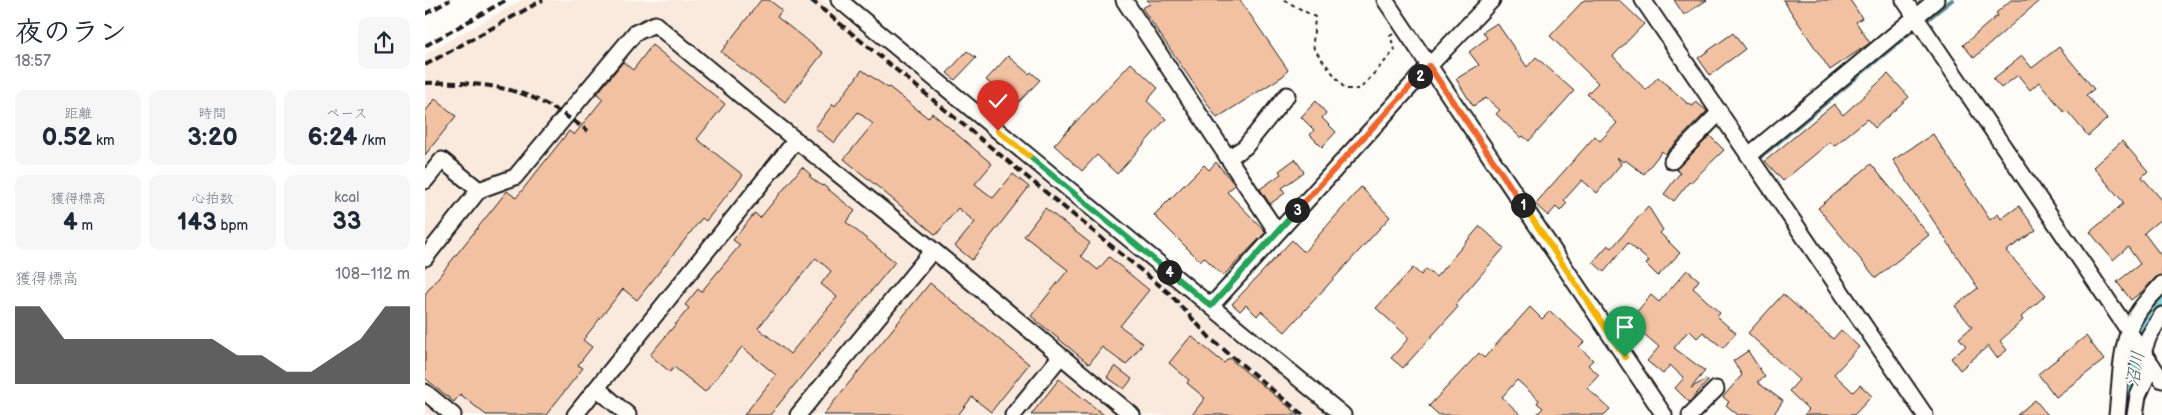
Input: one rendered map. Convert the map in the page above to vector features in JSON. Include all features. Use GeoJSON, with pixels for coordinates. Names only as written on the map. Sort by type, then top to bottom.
{"type":"FeatureCollection","features":[{"type":"Feature","properties":{"kind":"street"},"geometry":{"type":"LineString","coordinates":[[839,0],[1343,415]]}},
{"type":"Feature","properties":{"kind":"street"},"geometry":{"type":"LineString","coordinates":[[1124,0],[1277,232]]}},
{"type":"Feature","properties":{"kind":"street"},"geometry":{"type":"LineString","coordinates":[[1385,0],[1664,415]]}},
{"type":"Feature","properties":{"kind":"street"},"geometry":{"type":"LineString","coordinates":[[1211,306],[1429,66],[1492,0]]}},
{"type":"Feature","properties":{"kind":"street"},"geometry":{"type":"LineString","coordinates":[[1643,0],[1925,415]]}},
{"type":"Feature","properties":{"kind":"street"},"geometry":{"type":"LineString","coordinates":[[1905,0],[2162,380]]}},
{"type":"Feature","properties":{"kind":"street"},"geometry":{"type":"LineString","coordinates":[[1749,155],[1936,0]]}},
{"type":"Feature","properties":{"kind":"street"},"geometry":{"type":"LineString","coordinates":[[425,258],[479,190],[515,177],[635,33],[655,24],[933,250],[1123,412]]}},
{"type":"Feature","properties":{"kind":"street"},"geometry":{"type":"LineString","coordinates":[[1228,158],[1245,147],[1287,95]]}},
{"type":"Feature","properties":{"kind":"street"},"geometry":{"type":"LineString","coordinates":[[1672,161],[1720,112]]}},
{"type":"Feature","properties":{"kind":"street"},"geometry":{"type":"LineString","coordinates":[[575,415],[796,140]]}},
{"type":"Feature","properties":{"kind":"street"},"geometry":{"type":"LineString","coordinates":[[425,181],[442,160],[479,190]]}},
{"type":"Feature","properties":{"kind":"street"},"geometry":{"type":"LineString","coordinates":[[798,415],[933,250]]}},
{"type":"Feature","properties":{"kind":"street"},"geometry":{"type":"LineString","coordinates":[[2117,415],[2123,355],[2128,330],[2137,312],[2162,284]]}},
{"type":"Feature","properties":{"kind":"street"},"geometry":{"type":"LineString","coordinates":[[2135,415],[2148,358],[2149,336],[2162,315]]}},
{"type":"Feature","properties":{"kind":"street"},"geometry":{"type":"LineString","coordinates":[[1013,415],[1060,357]]}},
{"type":"Feature","properties":{"kind":"street"},"geometry":{"type":"LineString","coordinates":[[597,388],[628,415]]}},
{"type":"Feature","properties":{"kind":"street"},"geometry":{"type":"LineString","coordinates":[[1690,415],[1716,389]]}},
{"type":"Feature","properties":{"kind":"street"},"geometry":{"type":"LineString","coordinates":[[425,392],[453,415]]}},
{"type":"Feature","properties":{"kind":"path"},"geometry":{"type":"LineString","coordinates":[[1284,0],[1315,17],[1314,49],[1345,89],[1360,90],[1395,50],[1390,36],[1403,27]]}},
{"type":"Feature","properties":{"kind":"shaded area"},"geometry":{"type":"Polygon","coordinates":[[[522,0],[822,0],[1328,415],[425,415],[425,54],[522,0]]]}},
{"type":"Feature","properties":{"kind":"building"},"geometry":{"type":"Polygon","coordinates":[[[761,0],[769,0],[782,10],[777,17],[823,53],[785,102],[721,52],[761,0]]]}},
{"type":"Feature","properties":{"kind":"building"},"geometry":{"type":"Polygon","coordinates":[[[1147,0],[1240,0],[1288,70],[1283,76],[1217,118],[1142,8],[1150,4],[1147,0]]]}},
{"type":"Feature","properties":{"kind":"building"},"geometry":{"type":"Polygon","coordinates":[[[1584,0],[1619,0],[1644,24],[1613,56],[1646,90],[1658,77],[1687,103],[1693,106],[1696,102],[1707,111],[1665,154],[1662,151],[1644,174],[1625,160],[1623,162],[1617,157],[1621,164],[1597,193],[1582,180],[1564,200],[1567,203],[1560,211],[1556,207],[1548,216],[1535,204],[1595,136],[1600,141],[1617,123],[1587,94],[1598,83],[1550,36],[1584,0]]]}},
{"type":"Feature","properties":{"kind":"building"},"geometry":{"type":"Polygon","coordinates":[[[1674,0],[1707,0],[1684,15],[1674,0]]]}},
{"type":"Feature","properties":{"kind":"building"},"geometry":{"type":"Polygon","coordinates":[[[1783,0],[1850,0],[1862,18],[1856,22],[1870,43],[1830,70],[1783,0]]]}},
{"type":"Feature","properties":{"kind":"building"},"geometry":{"type":"Polygon","coordinates":[[[2011,0],[2040,0],[1974,58],[1963,45],[1998,15],[1996,13],[2011,0]]]}},
{"type":"Feature","properties":{"kind":"building"},"geometry":{"type":"Polygon","coordinates":[[[1497,23],[1527,67],[1536,57],[1574,91],[1529,141],[1523,136],[1521,138],[1496,114],[1500,110],[1486,98],[1473,106],[1456,79],[1479,65],[1469,52],[1487,38],[1483,32],[1497,23]]]}},
{"type":"Feature","properties":{"kind":"building"},"geometry":{"type":"Polygon","coordinates":[[[1733,33],[1745,49],[1710,75],[1698,58],[1733,33]]]}},
{"type":"Feature","properties":{"kind":"building"},"geometry":{"type":"Polygon","coordinates":[[[652,45],[725,104],[697,139],[743,175],[706,221],[702,218],[637,300],[623,289],[583,340],[592,347],[578,365],[583,368],[546,415],[486,415],[460,394],[454,402],[425,378],[425,294],[507,191],[516,198],[569,131],[574,135],[603,99],[597,94],[623,62],[633,70],[652,45]]]}},
{"type":"Feature","properties":{"kind":"building"},"geometry":{"type":"Polygon","coordinates":[[[2059,47],[2094,89],[2086,95],[2107,119],[2088,136],[2067,111],[2065,113],[2039,82],[2030,90],[2018,75],[2001,88],[1993,79],[2022,56],[2032,68],[2059,47]]]}},
{"type":"Feature","properties":{"kind":"building"},"geometry":{"type":"Polygon","coordinates":[[[967,51],[976,58],[955,80],[947,73],[967,51]]]}},
{"type":"Feature","properties":{"kind":"building"},"geometry":{"type":"Polygon","coordinates":[[[1008,56],[1029,74],[1031,72],[1040,80],[1016,105],[986,80],[1008,56]]]}},
{"type":"Feature","properties":{"kind":"building"},"geometry":{"type":"Polygon","coordinates":[[[1131,63],[1158,88],[1147,101],[1166,119],[1117,174],[1097,155],[1082,171],[1054,145],[1131,63]]]}},
{"type":"Feature","properties":{"kind":"building"},"geometry":{"type":"Polygon","coordinates":[[[862,70],[889,87],[928,118],[932,113],[992,164],[975,184],[993,198],[1013,174],[1029,187],[972,260],[955,246],[975,222],[958,208],[936,235],[844,159],[873,124],[858,112],[834,143],[815,128],[833,104],[835,106],[862,70]]]}},
{"type":"Feature","properties":{"kind":"building"},"geometry":{"type":"Polygon","coordinates":[[[1888,74],[1909,97],[1875,128],[1867,119],[1834,146],[1830,142],[1783,181],[1765,161],[1834,104],[1843,115],[1888,74]]]}},
{"type":"Feature","properties":{"kind":"building"},"geometry":{"type":"Polygon","coordinates":[[[435,99],[456,116],[425,155],[425,112],[435,99]]]}},
{"type":"Feature","properties":{"kind":"building"},"geometry":{"type":"Polygon","coordinates":[[[1316,101],[1326,113],[1322,118],[1336,132],[1322,147],[1310,135],[1314,130],[1301,117],[1316,101]]]}},
{"type":"Feature","properties":{"kind":"building"},"geometry":{"type":"Polygon","coordinates":[[[1933,134],[1990,220],[1998,214],[2001,219],[2019,206],[2036,230],[2006,251],[2046,295],[2021,317],[2023,320],[2000,341],[2007,350],[1997,358],[1988,346],[1960,370],[1951,358],[1966,346],[1959,338],[1972,327],[1955,306],[1978,288],[1893,160],[1933,134]]]}},
{"type":"Feature","properties":{"kind":"building"},"geometry":{"type":"Polygon","coordinates":[[[1710,136],[1724,150],[1689,182],[1674,201],[1664,194],[1680,173],[1676,169],[1710,136]]]}},
{"type":"Feature","properties":{"kind":"building"},"geometry":{"type":"Polygon","coordinates":[[[2122,141],[2148,171],[2142,177],[2162,200],[2162,218],[2144,233],[2162,257],[2162,275],[2155,278],[2131,300],[2117,282],[2140,264],[2128,247],[2113,260],[2090,232],[2124,203],[2093,167],[2122,141]]]}},
{"type":"Feature","properties":{"kind":"building"},"geometry":{"type":"Polygon","coordinates":[[[1295,159],[1304,172],[1282,188],[1285,193],[1270,204],[1260,189],[1281,174],[1279,171],[1295,159]]]}},
{"type":"Feature","properties":{"kind":"building"},"geometry":{"type":"Polygon","coordinates":[[[1216,162],[1235,185],[1227,192],[1266,232],[1223,276],[1204,257],[1200,261],[1154,215],[1204,165],[1209,170],[1216,162]]]}},
{"type":"Feature","properties":{"kind":"building"},"geometry":{"type":"Polygon","coordinates":[[[1871,164],[1929,235],[1876,278],[1818,208],[1871,164]]]}},
{"type":"Feature","properties":{"kind":"building"},"geometry":{"type":"Polygon","coordinates":[[[802,167],[811,175],[809,176],[855,211],[846,222],[895,262],[770,415],[744,415],[776,375],[742,347],[705,392],[674,367],[670,372],[650,355],[689,308],[685,305],[698,289],[701,292],[740,245],[733,240],[755,213],[760,218],[802,167]],[[816,258],[758,328],[790,354],[837,297],[821,284],[831,271],[816,258]]]}},
{"type":"Feature","properties":{"kind":"building"},"geometry":{"type":"Polygon","coordinates":[[[1361,187],[1390,217],[1285,332],[1261,311],[1257,316],[1246,305],[1240,311],[1232,304],[1292,240],[1304,252],[1361,187]]]}},
{"type":"Feature","properties":{"kind":"building"},"geometry":{"type":"Polygon","coordinates":[[[1648,206],[1663,230],[1660,233],[1680,253],[1658,276],[1646,264],[1649,261],[1628,243],[1604,272],[1593,262],[1608,245],[1612,248],[1648,206]]]}},
{"type":"Feature","properties":{"kind":"building"},"geometry":{"type":"Polygon","coordinates":[[[1045,208],[1090,243],[1081,256],[1098,270],[1109,257],[1149,290],[1120,326],[1143,343],[1126,365],[1102,347],[1089,364],[1031,316],[1068,270],[1024,236],[1045,208]]]}},
{"type":"Feature","properties":{"kind":"building"},"geometry":{"type":"Polygon","coordinates":[[[1480,226],[1504,248],[1455,305],[1458,307],[1403,368],[1391,358],[1409,338],[1376,308],[1413,268],[1421,275],[1426,269],[1436,277],[1480,226]]]}},
{"type":"Feature","properties":{"kind":"building"},"geometry":{"type":"Polygon","coordinates":[[[1687,270],[1699,280],[1693,288],[1720,313],[1717,317],[1736,333],[1723,348],[1703,332],[1697,338],[1689,330],[1674,348],[1705,371],[1691,388],[1706,379],[1708,381],[1689,402],[1675,388],[1684,378],[1670,365],[1663,374],[1647,361],[1659,347],[1629,321],[1651,295],[1659,302],[1687,270]]]}},
{"type":"Feature","properties":{"kind":"building"},"geometry":{"type":"Polygon","coordinates":[[[930,283],[1029,364],[991,412],[972,397],[958,415],[823,415],[930,283]]]}},
{"type":"Feature","properties":{"kind":"building"},"geometry":{"type":"Polygon","coordinates":[[[1783,294],[1833,339],[1841,330],[1859,347],[1834,374],[1853,392],[1860,385],[1872,396],[1854,415],[1804,415],[1809,410],[1789,391],[1799,380],[1748,333],[1783,294]]]}},
{"type":"Feature","properties":{"kind":"building"},"geometry":{"type":"Polygon","coordinates":[[[1530,307],[1542,319],[1550,311],[1584,342],[1579,347],[1593,360],[1588,365],[1599,375],[1587,388],[1610,409],[1604,415],[1536,415],[1543,408],[1537,403],[1539,400],[1517,380],[1502,397],[1521,415],[1439,415],[1429,406],[1479,353],[1484,358],[1530,307]]]}},
{"type":"Feature","properties":{"kind":"building"},"geometry":{"type":"Polygon","coordinates":[[[1191,336],[1224,363],[1229,358],[1299,415],[1192,415],[1205,398],[1187,383],[1189,380],[1169,363],[1191,336]]]}},
{"type":"Feature","properties":{"kind":"building"},"geometry":{"type":"Polygon","coordinates":[[[2086,336],[2104,360],[2056,397],[2038,374],[2086,336]]]}},
{"type":"Feature","properties":{"kind":"building"},"geometry":{"type":"Polygon","coordinates":[[[1748,351],[1765,377],[1757,382],[1783,401],[1773,415],[1738,415],[1726,405],[1729,402],[1723,397],[1742,375],[1733,361],[1748,351]]]}},
{"type":"Feature","properties":{"kind":"building"},"geometry":{"type":"Polygon","coordinates":[[[1115,366],[1132,379],[1124,389],[1107,377],[1115,366]]]}},
{"type":"Feature","properties":{"kind":"building"},"geometry":{"type":"Polygon","coordinates":[[[1059,379],[1104,415],[1031,415],[1059,379]]]}},
{"type":"Feature","properties":{"kind":"building"},"geometry":{"type":"Polygon","coordinates":[[[2035,400],[2048,415],[2017,415],[2035,400]]]}},
{"type":"Feature","properties":{"kind":"waterway"},"geometry":{"type":"LineString","coordinates":[[1923,23],[1952,0]]}},
{"type":"Feature","properties":{"kind":"waterway"},"geometry":{"type":"LineString","coordinates":[[1757,160],[1917,27]]}},
{"type":"Feature","properties":{"kind":"waterway","name":"沼川"},"geometry":{"type":"LineString","coordinates":[[2129,415],[2133,368],[2146,321],[2162,299]]}},
{"type":"Feature","properties":{"kind":"railway"},"geometry":{"type":"LineString","coordinates":[[425,14],[450,0]]}},
{"type":"Feature","properties":{"kind":"railway"},"geometry":{"type":"LineString","coordinates":[[425,46],[506,0]]}},
{"type":"Feature","properties":{"kind":"railway"},"geometry":{"type":"LineString","coordinates":[[425,65],[543,0]]}},
{"type":"Feature","properties":{"kind":"railway"},"geometry":{"type":"LineString","coordinates":[[811,0],[1170,294],[1211,339],[1303,415]]}},
{"type":"Feature","properties":{"kind":"railway"},"geometry":{"type":"LineString","coordinates":[[425,83],[469,84],[513,91],[542,102],[588,131]]}},
{"type":"Feature","properties":{"kind":"route"},"geometry":{"type":"LineString","coordinates":[[998,131],[1211,306],[1429,66],[1625,357]]}}]}
